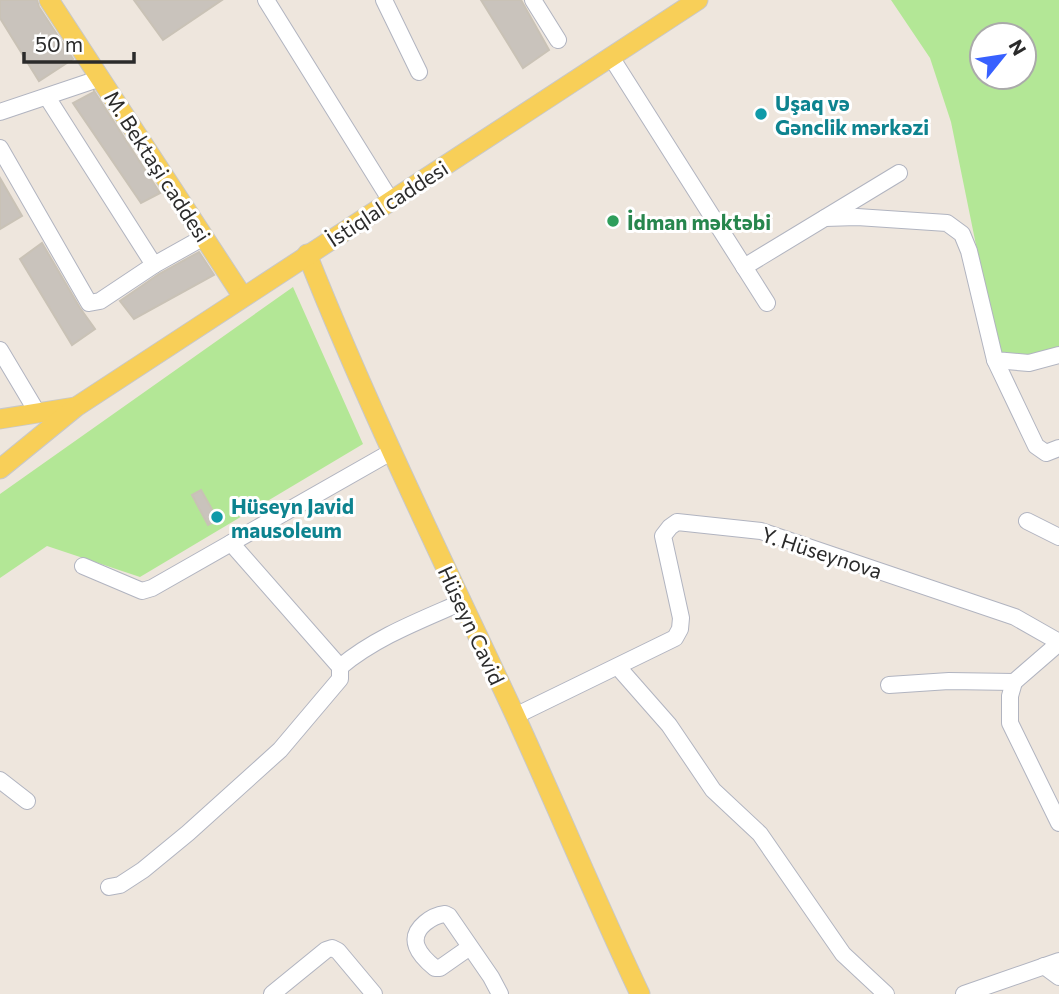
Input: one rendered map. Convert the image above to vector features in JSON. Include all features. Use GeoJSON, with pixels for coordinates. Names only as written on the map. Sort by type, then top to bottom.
{"type":"FeatureCollection","features":[{"type":"Feature","properties":{"kind":"main road","name":"M. Bektaşi caddesi"},"geometry":{"type":"LineString","coordinates":[[49,0],[243,297]]}},
{"type":"Feature","properties":{"kind":"main road","name":"İstiqlal caddesi"},"geometry":{"type":"LineString","coordinates":[[0,469],[76,407],[698,0]]}},
{"type":"Feature","properties":{"kind":"main road","name":"Hüseyn Cavid"},"geometry":{"type":"LineString","coordinates":[[307,254],[391,452],[515,716],[640,994]]}},
{"type":"Feature","properties":{"kind":"main road"},"geometry":{"type":"LineString","coordinates":[[0,419],[76,407]]}},
{"type":"Feature","properties":{"kind":"street"},"geometry":{"type":"LineString","coordinates":[[266,0],[391,201]]}},
{"type":"Feature","properties":{"kind":"street"},"geometry":{"type":"LineString","coordinates":[[384,0],[419,72]]}},
{"type":"Feature","properties":{"kind":"street"},"geometry":{"type":"LineString","coordinates":[[533,0],[558,40]]}},
{"type":"Feature","properties":{"kind":"street"},"geometry":{"type":"LineString","coordinates":[[611,57],[767,303]]}},
{"type":"Feature","properties":{"kind":"street"},"geometry":{"type":"LineString","coordinates":[[0,112],[101,78]]}},
{"type":"Feature","properties":{"kind":"street"},"geometry":{"type":"LineString","coordinates":[[47,97],[154,265]]}},
{"type":"Feature","properties":{"kind":"street"},"geometry":{"type":"LineString","coordinates":[[0,148],[89,303],[100,301],[154,265],[204,237]]}},
{"type":"Feature","properties":{"kind":"street"},"geometry":{"type":"LineString","coordinates":[[744,267],[899,173]]}},
{"type":"Feature","properties":{"kind":"street"},"geometry":{"type":"LineString","coordinates":[[825,218],[947,223],[962,234],[969,251],[995,360],[1036,446],[1046,453],[1059,448]]}},
{"type":"Feature","properties":{"kind":"street"},"geometry":{"type":"LineString","coordinates":[[0,350],[37,412]]}},
{"type":"Feature","properties":{"kind":"street"},"geometry":{"type":"LineString","coordinates":[[995,360],[1029,363],[1059,355]]}},
{"type":"Feature","properties":{"kind":"street"},"geometry":{"type":"LineString","coordinates":[[83,566],[142,591],[152,588],[391,452]]}},
{"type":"Feature","properties":{"kind":"street"},"geometry":{"type":"LineString","coordinates":[[1027,521],[1059,537]]}},
{"type":"Feature","properties":{"kind":"street","name":"Y. Hüseynova"},"geometry":{"type":"LineString","coordinates":[[515,716],[675,638],[680,629],[681,618],[663,536],[677,522],[761,531],[1015,617],[1059,642],[1014,682]]}},
{"type":"Feature","properties":{"kind":"street"},"geometry":{"type":"LineString","coordinates":[[108,887],[120,885],[143,870],[188,833],[280,750],[340,679],[340,667],[231,543]]}},
{"type":"Feature","properties":{"kind":"street"},"geometry":{"type":"LineString","coordinates":[[340,667],[358,652],[388,635],[462,602]]}},
{"type":"Feature","properties":{"kind":"street"},"geometry":{"type":"LineString","coordinates":[[618,667],[668,725],[713,790],[760,834],[842,954],[886,994]]}},
{"type":"Feature","properties":{"kind":"street"},"geometry":{"type":"LineString","coordinates":[[889,685],[949,681],[1014,682],[1010,696],[1010,723],[1059,822]]}},
{"type":"Feature","properties":{"kind":"street"},"geometry":{"type":"LineString","coordinates":[[0,780],[27,801]]}},
{"type":"Feature","properties":{"kind":"street"},"geometry":{"type":"LineString","coordinates":[[470,947],[500,994]]}},
{"type":"Feature","properties":{"kind":"street"},"geometry":{"type":"LineString","coordinates":[[272,994],[332,948],[338,951],[374,994]]}},
{"type":"Feature","properties":{"kind":"street"},"geometry":{"type":"LineString","coordinates":[[964,994],[1051,963],[1059,977]]}},
{"type":"Feature","properties":{"kind":"green space"},"geometry":{"type":"Polygon","coordinates":[[[891,0],[1059,0],[1059,346],[1001,368],[951,122],[930,58],[891,0]]]}},
{"type":"Feature","properties":{"kind":"green space"},"geometry":{"type":"Polygon","coordinates":[[[293,287],[363,444],[140,577],[47,546],[0,578],[0,494],[293,287]]]}},
{"type":"Feature","properties":{"kind":"building"},"geometry":{"type":"Polygon","coordinates":[[[0,0],[37,0],[73,59],[39,81],[0,18],[0,0]]]}},
{"type":"Feature","properties":{"kind":"building"},"geometry":{"type":"Polygon","coordinates":[[[134,0],[222,0],[163,40],[134,0]]]}},
{"type":"Feature","properties":{"kind":"building"},"geometry":{"type":"Polygon","coordinates":[[[481,0],[521,0],[549,50],[523,68],[481,0]]]}},
{"type":"Feature","properties":{"kind":"building"},"geometry":{"type":"Polygon","coordinates":[[[94,92],[160,193],[141,203],[73,103],[94,92]]]}},
{"type":"Feature","properties":{"kind":"building"},"geometry":{"type":"Polygon","coordinates":[[[0,178],[22,216],[0,229],[0,178]]]}},
{"type":"Feature","properties":{"kind":"building"},"geometry":{"type":"Polygon","coordinates":[[[42,243],[95,329],[72,345],[20,259],[42,243]]]}},
{"type":"Feature","properties":{"kind":"building"},"geometry":{"type":"Polygon","coordinates":[[[199,252],[214,275],[134,319],[120,301],[159,274],[199,252]]]}},
{"type":"Feature","properties":{"kind":"building"},"geometry":{"type":"Polygon","coordinates":[[[201,490],[218,520],[208,525],[192,495],[201,490]]]}},
{"type":"Feature","properties":{"kind":"place","name":"Uşaq və Gənclik mərkəzi"},"geometry":{"type":"Point","coordinates":[761,114]}},
{"type":"Feature","properties":{"kind":"place","name":"İdman məktəbi"},"geometry":{"type":"Point","coordinates":[613,221]}},
{"type":"Feature","properties":{"kind":"place","name":"Hüseyn Javid mausoleum"},"geometry":{"type":"Point","coordinates":[217,517]}}]}
